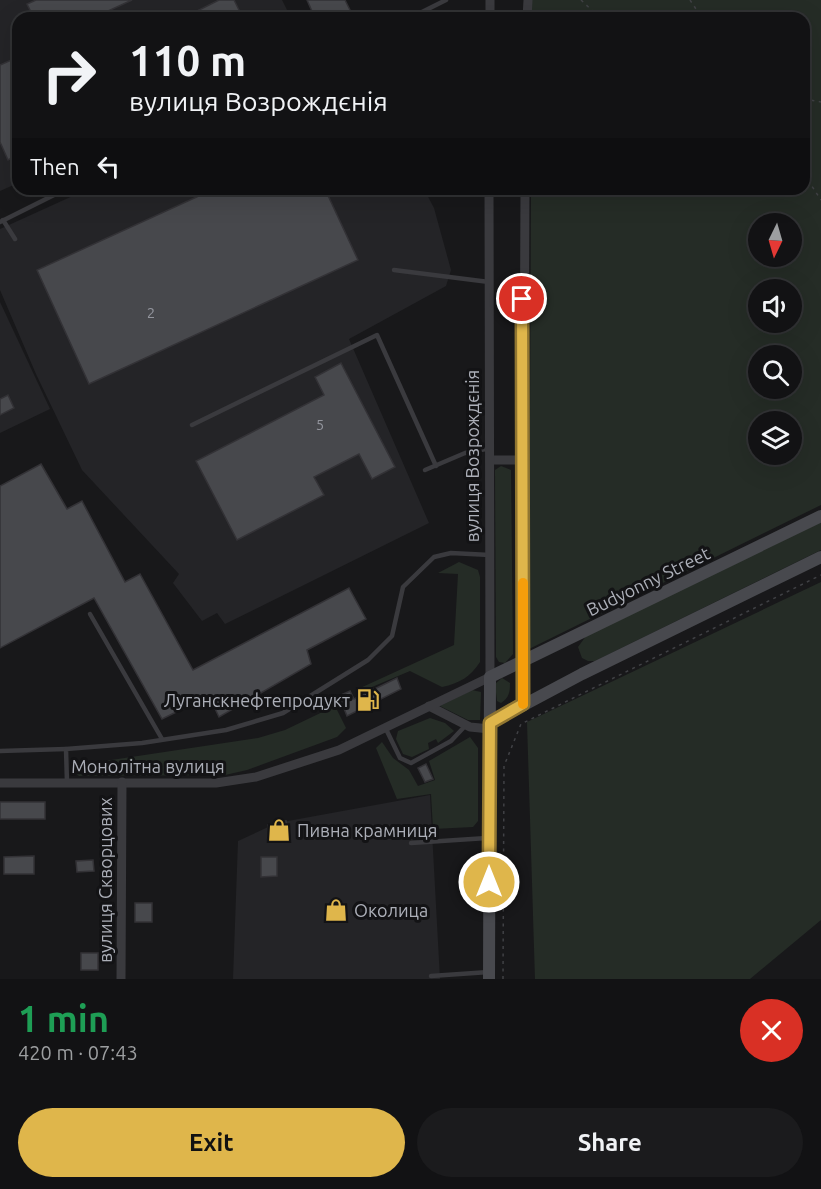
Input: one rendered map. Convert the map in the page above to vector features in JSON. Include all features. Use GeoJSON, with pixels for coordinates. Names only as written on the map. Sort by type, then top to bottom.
{"type":"FeatureCollection","features":[{"type":"Feature","properties":{"kind":"main road","name":"Budyonny Street"},"geometry":{"type":"LineString","coordinates":[[490,677],[523,663],[821,516]]}},
{"type":"Feature","properties":{"kind":"main road"},"geometry":{"type":"LineString","coordinates":[[490,726],[523,704],[821,556]]}},
{"type":"Feature","properties":{"kind":"main road"},"geometry":{"type":"LineString","coordinates":[[523,663],[523,704]]}},
{"type":"Feature","properties":{"kind":"main road","name":"вулиця Возрождєнія"},"geometry":{"type":"LineString","coordinates":[[489,975],[490,677]]}},
{"type":"Feature","properties":{"kind":"street","name":"вулиця Возрождєнія"},"geometry":{"type":"LineString","coordinates":[[489,195],[490,677]]}},
{"type":"Feature","properties":{"kind":"street"},"geometry":{"type":"LineString","coordinates":[[523,663],[525,195]]}},
{"type":"Feature","properties":{"kind":"street"},"geometry":{"type":"LineString","coordinates":[[491,460],[523,460]]}},
{"type":"Feature","properties":{"kind":"street","name":"Монолітна вулиця"},"geometry":{"type":"LineString","coordinates":[[0,783],[216,783],[242,780],[339,750],[490,677]]}},
{"type":"Feature","properties":{"kind":"street"},"geometry":{"type":"LineString","coordinates":[[429,706],[466,725],[490,726]]}},
{"type":"Feature","properties":{"kind":"street","name":"вулиця Скворцових"},"geometry":{"type":"LineString","coordinates":[[121,979],[122,782]]}},
{"type":"Feature","properties":{"kind":"lane"},"geometry":{"type":"LineString","coordinates":[[422,12],[446,0]]}},
{"type":"Feature","properties":{"kind":"lane"},"geometry":{"type":"LineString","coordinates":[[15,239],[2,221],[54,195]]}},
{"type":"Feature","properties":{"kind":"lane"},"geometry":{"type":"LineString","coordinates":[[394,270],[489,282]]}},
{"type":"Feature","properties":{"kind":"lane"},"geometry":{"type":"LineString","coordinates":[[192,425],[377,335],[436,466]]}},
{"type":"Feature","properties":{"kind":"lane"},"geometry":{"type":"LineString","coordinates":[[425,470],[465,453],[491,448]]}},
{"type":"Feature","properties":{"kind":"lane"},"geometry":{"type":"LineString","coordinates":[[0,751],[100,748],[226,730],[283,712],[368,660],[392,636],[403,586],[434,557],[451,553],[490,555]]}},
{"type":"Feature","properties":{"kind":"lane"},"geometry":{"type":"LineString","coordinates":[[90,614],[162,739]]}},
{"type":"Feature","properties":{"kind":"lane"},"geometry":{"type":"LineString","coordinates":[[385,727],[400,758],[411,763],[451,741],[466,725]]}},
{"type":"Feature","properties":{"kind":"lane"},"geometry":{"type":"LineString","coordinates":[[66,749],[67,783]]}},
{"type":"Feature","properties":{"kind":"lane"},"geometry":{"type":"LineString","coordinates":[[411,843],[490,838]]}},
{"type":"Feature","properties":{"kind":"lane"},"geometry":{"type":"LineString","coordinates":[[431,976],[489,975]]}},
{"type":"Feature","properties":{"kind":"path"},"geometry":{"type":"LineString","coordinates":[[581,0],[594,12]]}},
{"type":"Feature","properties":{"kind":"path"},"geometry":{"type":"LineString","coordinates":[[810,183],[821,200]]}},
{"type":"Feature","properties":{"kind":"path"},"geometry":{"type":"LineString","coordinates":[[503,979],[504,766],[521,724],[821,575]]}},
{"type":"Feature","properties":{"kind":"shaded area"},"geometry":{"type":"Polygon","coordinates":[[[0,0],[282,0],[288,12],[12,12],[12,186],[0,191],[0,0]]]}},
{"type":"Feature","properties":{"kind":"shaded area"},"geometry":{"type":"Polygon","coordinates":[[[532,0],[821,0],[821,505],[529,649],[531,195],[810,195],[810,12],[532,12],[532,0]]]}},
{"type":"Feature","properties":{"kind":"shaded area"},"geometry":{"type":"Polygon","coordinates":[[[75,195],[427,195],[434,208],[451,270],[446,286],[349,339],[429,523],[225,624],[217,613],[202,621],[173,583],[179,574],[82,470],[36,374],[0,290],[0,229],[75,195]]]}},
{"type":"Feature","properties":{"kind":"shaded area"},"geometry":{"type":"Polygon","coordinates":[[[0,302],[50,409],[0,433],[0,302]]]}},
{"type":"Feature","properties":{"kind":"shaded area"},"geometry":{"type":"Polygon","coordinates":[[[501,466],[511,470],[513,654],[505,663],[499,662],[496,657],[495,470],[501,466]]]}},
{"type":"Feature","properties":{"kind":"shaded area"},"geometry":{"type":"Polygon","coordinates":[[[821,522],[821,550],[595,661],[582,658],[578,647],[586,636],[821,522]]]}},
{"type":"Feature","properties":{"kind":"shaded area"},"geometry":{"type":"Polygon","coordinates":[[[459,562],[478,570],[480,577],[480,662],[464,679],[442,687],[410,671],[360,692],[358,689],[454,645],[458,574],[438,573],[459,562]]]}},
{"type":"Feature","properties":{"kind":"shaded area"},"geometry":{"type":"Polygon","coordinates":[[[821,582],[821,920],[750,979],[535,979],[527,722],[821,582]]]}},
{"type":"Feature","properties":{"kind":"shaded area"},"geometry":{"type":"Polygon","coordinates":[[[502,678],[510,683],[510,686],[507,697],[501,703],[497,701],[495,684],[502,678]]]}},
{"type":"Feature","properties":{"kind":"shaded area"},"geometry":{"type":"Polygon","coordinates":[[[472,690],[481,692],[480,720],[468,720],[440,706],[472,690]]]}},
{"type":"Feature","properties":{"kind":"shaded area"},"geometry":{"type":"Polygon","coordinates":[[[335,706],[346,728],[337,737],[247,770],[225,775],[79,776],[75,772],[78,765],[258,738],[285,730],[335,706]]]}},
{"type":"Feature","properties":{"kind":"shaded area"},"geometry":{"type":"Polygon","coordinates":[[[430,718],[445,723],[454,731],[438,743],[436,739],[428,743],[429,749],[412,757],[403,754],[396,739],[398,731],[430,718]]]}},
{"type":"Feature","properties":{"kind":"shaded area"},"geometry":{"type":"Polygon","coordinates":[[[470,737],[478,748],[478,821],[473,827],[433,829],[431,794],[397,799],[376,748],[382,742],[393,758],[409,770],[418,786],[435,780],[429,761],[470,737]]]}},
{"type":"Feature","properties":{"kind":"shaded area","name":"Околица"},"geometry":{"type":"Polygon","coordinates":[[[430,795],[440,979],[233,979],[238,841],[277,823],[430,795]]]}},
{"type":"Feature","properties":{"kind":"building"},"geometry":{"type":"Polygon","coordinates":[[[36,0],[132,0],[106,12],[31,12],[27,4],[36,0]]]}},
{"type":"Feature","properties":{"kind":"building"},"geometry":{"type":"Polygon","coordinates":[[[219,0],[234,0],[240,12],[195,12],[219,0]]]}},
{"type":"Feature","properties":{"kind":"building"},"geometry":{"type":"Polygon","coordinates":[[[307,0],[345,0],[351,12],[312,12],[307,0]]]}},
{"type":"Feature","properties":{"kind":"building"},"geometry":{"type":"Polygon","coordinates":[[[12,60],[12,158],[8,160],[0,142],[0,65],[12,60]]]}},
{"type":"Feature","properties":{"kind":"building"},"geometry":{"type":"Polygon","coordinates":[[[201,195],[328,195],[358,260],[89,384],[37,270],[201,195]]]}},
{"type":"Feature","properties":{"kind":"building"},"geometry":{"type":"Polygon","coordinates":[[[341,363],[395,467],[372,479],[359,454],[314,477],[324,495],[237,540],[196,461],[324,395],[315,377],[341,363]]]}},
{"type":"Feature","properties":{"kind":"building"},"geometry":{"type":"Polygon","coordinates":[[[8,395],[14,408],[0,415],[0,399],[8,395]]]}},
{"type":"Feature","properties":{"kind":"building"},"geometry":{"type":"Polygon","coordinates":[[[41,464],[67,509],[82,501],[125,582],[140,574],[193,670],[349,588],[366,619],[307,650],[311,664],[219,717],[209,696],[162,719],[94,598],[0,648],[0,486],[41,464]]]}},
{"type":"Feature","properties":{"kind":"building"},"geometry":{"type":"Polygon","coordinates":[[[397,678],[401,689],[347,716],[339,696],[350,691],[354,699],[397,678]]]}},
{"type":"Feature","properties":{"kind":"building"},"geometry":{"type":"Polygon","coordinates":[[[426,764],[433,779],[425,782],[418,768],[426,764]]]}},
{"type":"Feature","properties":{"kind":"building"},"geometry":{"type":"Polygon","coordinates":[[[0,802],[45,802],[45,819],[0,819],[0,802]]]}},
{"type":"Feature","properties":{"kind":"building","name":"Пивна крамниця"},"geometry":{"type":"Polygon","coordinates":[[[286,821],[289,835],[271,839],[268,825],[286,821]]]}},
{"type":"Feature","properties":{"kind":"building"},"geometry":{"type":"Polygon","coordinates":[[[34,856],[34,874],[4,874],[4,857],[34,856]]]}},
{"type":"Feature","properties":{"kind":"building"},"geometry":{"type":"Polygon","coordinates":[[[261,857],[277,857],[277,876],[261,877],[261,857]]]}},
{"type":"Feature","properties":{"kind":"building"},"geometry":{"type":"Polygon","coordinates":[[[93,860],[94,871],[77,872],[76,861],[93,860]]]}},
{"type":"Feature","properties":{"kind":"building"},"geometry":{"type":"Polygon","coordinates":[[[135,903],[152,903],[152,922],[135,922],[135,903]]]}},
{"type":"Feature","properties":{"kind":"building"},"geometry":{"type":"Polygon","coordinates":[[[81,953],[98,953],[98,970],[81,970],[81,953]]]}},
{"type":"Feature","properties":{"kind":"slow traffic"},"geometry":{"type":"LineString","coordinates":[[523,583],[523,704]]}},
{"type":"Feature","properties":{"kind":"place","name":"Луганскнефтепродукт"},"geometry":{"type":"Point","coordinates":[368,700]}},
{"type":"Feature","properties":{"kind":"place","name":"Пивна крамниця"},"geometry":{"type":"Point","coordinates":[279,830]}},
{"type":"Feature","properties":{"kind":"place","name":"Околица"},"geometry":{"type":"Point","coordinates":[336,910]}},
{"type":"Feature","properties":{"kind":"route"},"geometry":{"type":"LineString","coordinates":[[489,882],[490,723],[523,704],[522,299]]}}]}
